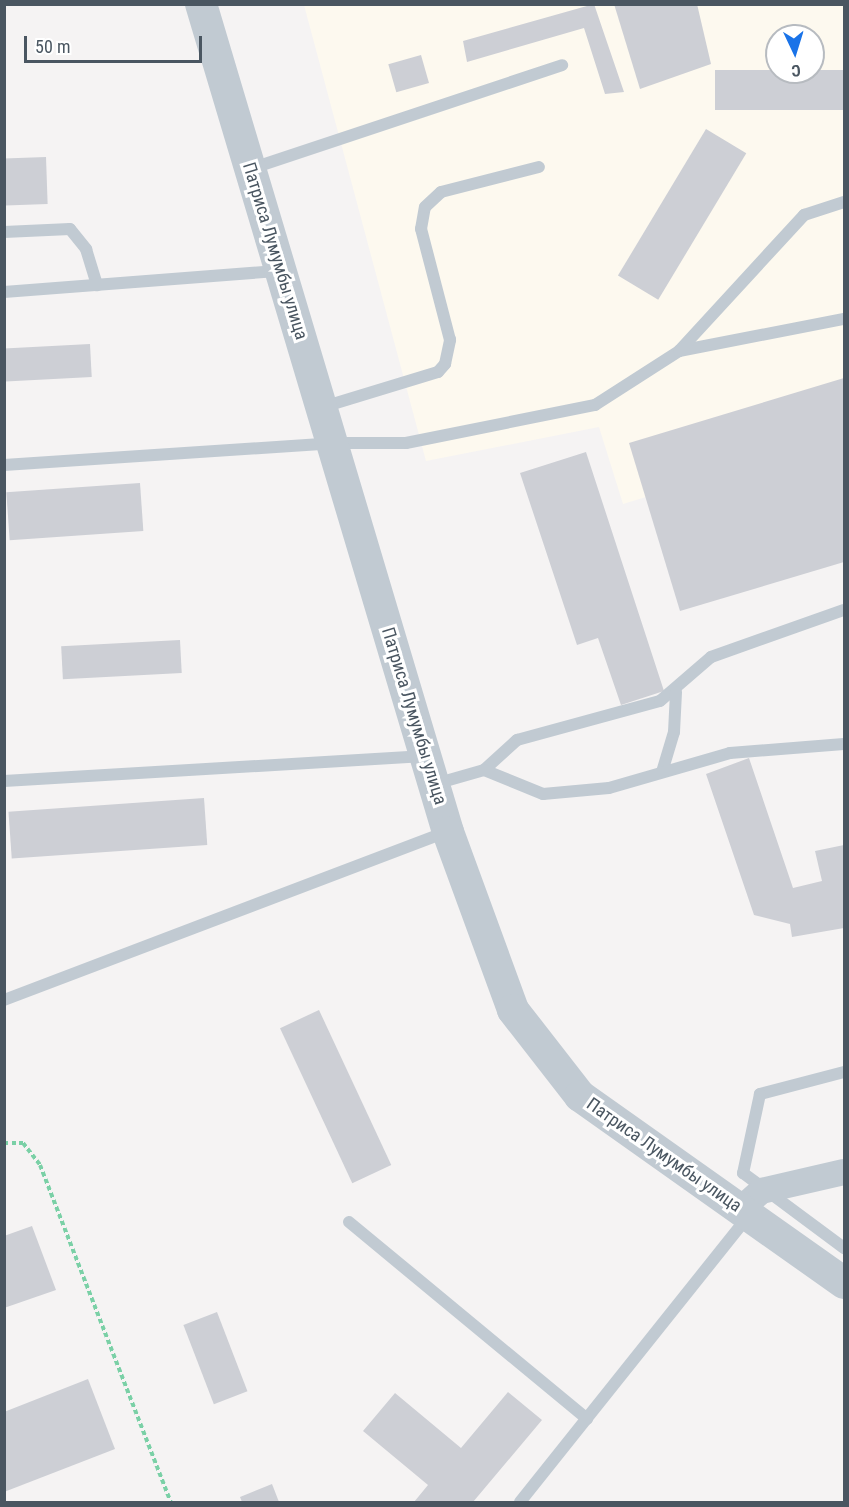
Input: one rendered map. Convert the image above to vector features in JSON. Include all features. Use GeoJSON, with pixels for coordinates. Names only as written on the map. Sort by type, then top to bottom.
{"type":"FeatureCollection","features":[{"type":"Feature","properties":{"kind":"street","name":"Патриса Лумумбы улица"},"geometry":{"type":"LineString","coordinates":[[201,4],[448,832],[513,1010],[580,1096],[750,1206],[844,1283]]}},
{"type":"Feature","properties":{"kind":"street"},"geometry":{"type":"LineString","coordinates":[[750,1206],[844,1172]]}},
{"type":"Feature","properties":{"kind":"lane"},"geometry":{"type":"LineString","coordinates":[[250,169],[562,65]]}},
{"type":"Feature","properties":{"kind":"lane"},"geometry":{"type":"LineString","coordinates":[[322,408],[438,372],[445,364],[450,340],[421,229],[425,207],[441,192],[540,166]]}},
{"type":"Feature","properties":{"kind":"lane"},"geometry":{"type":"LineString","coordinates":[[4,465],[332,442],[406,443],[595,405],[679,351],[804,215],[844,202]]}},
{"type":"Feature","properties":{"kind":"lane"},"geometry":{"type":"LineString","coordinates":[[4,232],[70,229],[86,249],[97,285]]}},
{"type":"Feature","properties":{"kind":"lane"},"geometry":{"type":"LineString","coordinates":[[4,292],[281,271]]}},
{"type":"Feature","properties":{"kind":"lane"},"geometry":{"type":"LineString","coordinates":[[679,351],[844,319]]}},
{"type":"Feature","properties":{"kind":"lane"},"geometry":{"type":"LineString","coordinates":[[662,772],[674,732],[676,692],[692,669],[711,657],[844,610]]}},
{"type":"Feature","properties":{"kind":"lane"},"geometry":{"type":"LineString","coordinates":[[484,770],[517,740],[624,714],[676,692]]}},
{"type":"Feature","properties":{"kind":"lane"},"geometry":{"type":"LineString","coordinates":[[4,781],[484,770],[543,794],[609,788],[730,753],[844,744]]}},
{"type":"Feature","properties":{"kind":"lane"},"geometry":{"type":"LineString","coordinates":[[4,1000],[448,832]]}},
{"type":"Feature","properties":{"kind":"lane"},"geometry":{"type":"LineString","coordinates":[[750,1206],[742,1173],[760,1094],[844,1071]]}},
{"type":"Feature","properties":{"kind":"lane"},"geometry":{"type":"LineString","coordinates":[[750,1206],[844,1248]]}},
{"type":"Feature","properties":{"kind":"lane"},"geometry":{"type":"LineString","coordinates":[[520,1503],[750,1206]]}},
{"type":"Feature","properties":{"kind":"lane"},"geometry":{"type":"LineString","coordinates":[[349,1222],[587,1419]]}},
{"type":"Feature","properties":{"kind":"path"},"geometry":{"type":"LineString","coordinates":[[4,1143],[23,1143],[40,1165],[171,1503]]}},
{"type":"Feature","properties":{"kind":"shaded area"},"geometry":{"type":"Polygon","coordinates":[[[304,5],[844,5],[844,437],[623,504],[599,427],[426,461],[304,5]]]}},
{"type":"Feature","properties":{"kind":"building"},"geometry":{"type":"Polygon","coordinates":[[[594,4],[624,92],[605,94],[584,28],[467,62],[463,41],[594,4]]]}},
{"type":"Feature","properties":{"kind":"building"},"geometry":{"type":"Polygon","coordinates":[[[614,4],[697,4],[711,64],[640,89],[614,4]]]}},
{"type":"Feature","properties":{"kind":"building"},"geometry":{"type":"Polygon","coordinates":[[[421,55],[429,83],[396,92],[388,64],[421,55]]]}},
{"type":"Feature","properties":{"kind":"building"},"geometry":{"type":"Polygon","coordinates":[[[715,70],[765,70],[765,84],[825,84],[825,70],[844,70],[844,110],[715,110],[715,70]]]}},
{"type":"Feature","properties":{"kind":"building"},"geometry":{"type":"Polygon","coordinates":[[[706,129],[746,153],[658,300],[618,276],[706,129]]]}},
{"type":"Feature","properties":{"kind":"building"},"geometry":{"type":"Polygon","coordinates":[[[46,157],[48,204],[6,205],[4,158],[46,157]]]}},
{"type":"Feature","properties":{"kind":"building"},"geometry":{"type":"Polygon","coordinates":[[[90,344],[92,377],[6,381],[4,349],[90,344]]]}},
{"type":"Feature","properties":{"kind":"building"},"geometry":{"type":"Polygon","coordinates":[[[844,378],[844,562],[680,611],[629,443],[844,378]]]}},
{"type":"Feature","properties":{"kind":"building"},"geometry":{"type":"Polygon","coordinates":[[[586,452],[664,691],[621,705],[598,638],[577,645],[520,473],[586,452]]]}},
{"type":"Feature","properties":{"kind":"building"},"geometry":{"type":"Polygon","coordinates":[[[140,483],[143,531],[10,540],[6,492],[140,483]]]}},
{"type":"Feature","properties":{"kind":"building"},"geometry":{"type":"Polygon","coordinates":[[[180,640],[182,673],[63,679],[61,646],[180,640]]]}},
{"type":"Feature","properties":{"kind":"building"},"geometry":{"type":"Polygon","coordinates":[[[749,758],[793,888],[822,881],[815,851],[844,845],[844,928],[792,937],[790,924],[754,915],[706,774],[749,758]]]}},
{"type":"Feature","properties":{"kind":"building"},"geometry":{"type":"Polygon","coordinates":[[[204,798],[207,845],[12,859],[8,812],[204,798]]]}},
{"type":"Feature","properties":{"kind":"building"},"geometry":{"type":"Polygon","coordinates":[[[319,1010],[391,1165],[352,1183],[280,1028],[319,1010]]]}},
{"type":"Feature","properties":{"kind":"building"},"geometry":{"type":"Polygon","coordinates":[[[32,1226],[56,1290],[4,1308],[4,1236],[32,1226]]]}},
{"type":"Feature","properties":{"kind":"building"},"geometry":{"type":"Polygon","coordinates":[[[217,1312],[247,1391],[214,1404],[183,1325],[217,1312]]]}},
{"type":"Feature","properties":{"kind":"building"},"geometry":{"type":"Polygon","coordinates":[[[88,1379],[115,1449],[4,1492],[4,1412],[88,1379]]]}},
{"type":"Feature","properties":{"kind":"building"},"geometry":{"type":"Polygon","coordinates":[[[508,1392],[542,1420],[473,1502],[414,1502],[428,1485],[363,1431],[395,1393],[461,1448],[508,1392]]]}},
{"type":"Feature","properties":{"kind":"building"},"geometry":{"type":"Polygon","coordinates":[[[272,1484],[279,1502],[242,1502],[240,1497],[272,1484]]]}}]}
